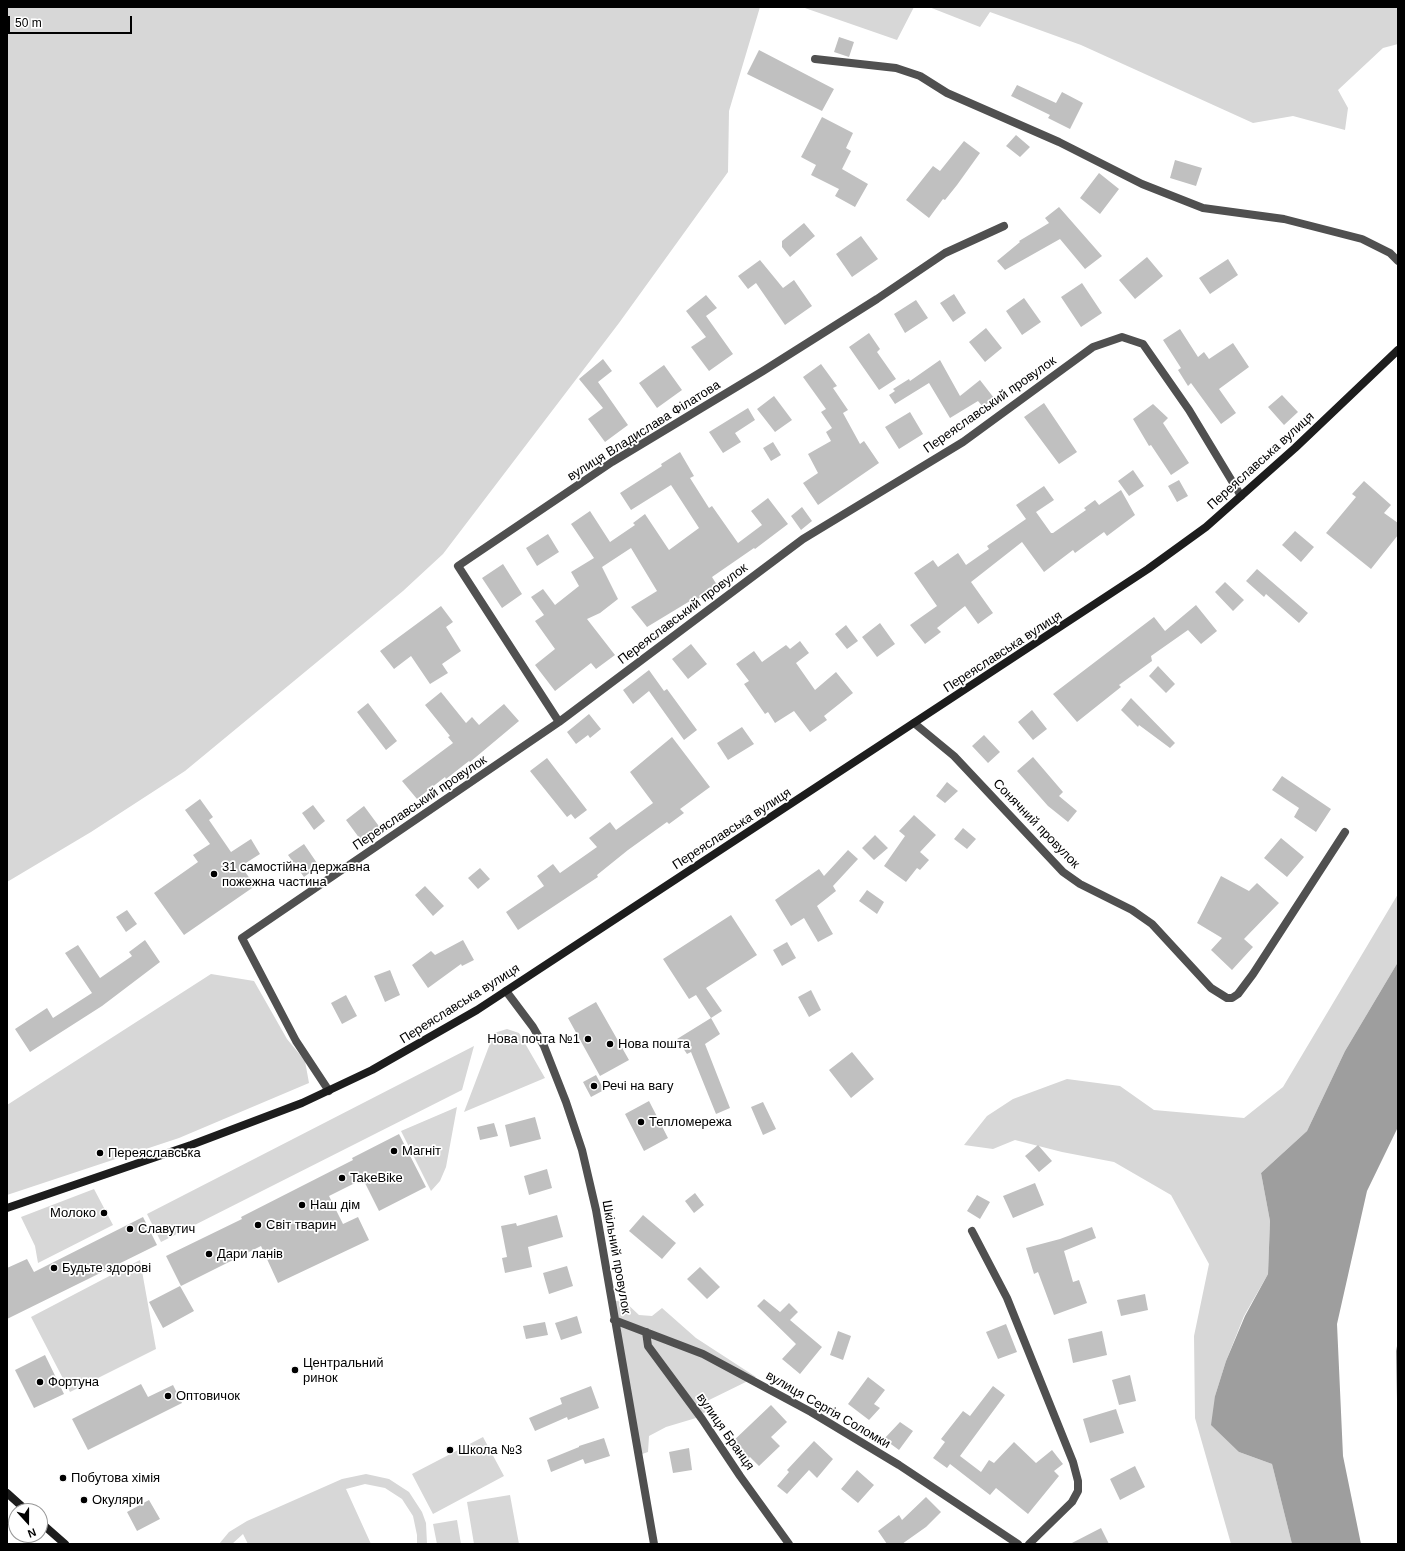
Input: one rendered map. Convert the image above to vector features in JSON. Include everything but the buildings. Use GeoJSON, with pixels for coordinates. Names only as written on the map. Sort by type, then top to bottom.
{"type":"FeatureCollection","features":[{"type":"Feature","properties":{"kind":"main road","name":"Переяславська вулиця"},"geometry":{"type":"LineString","coordinates":[[7,1208],[191,1145],[329,1091],[412,1049],[506,991],[1148,569],[1206,527],[1307,437],[1398,350]]}},
{"type":"Feature","properties":{"kind":"main road"},"geometry":{"type":"LineString","coordinates":[[7,1493],[18,1503]]}},
{"type":"Feature","properties":{"kind":"main road"},"geometry":{"type":"LineString","coordinates":[[48,1529],[65,1544]]}},
{"type":"Feature","properties":{"kind":"street"},"geometry":{"type":"LineString","coordinates":[[815,59],[896,68],[920,76],[947,92],[1059,142],[1142,184],[1203,208],[1284,219],[1362,239],[1390,253],[1398,261]]}},
{"type":"Feature","properties":{"kind":"street","name":"вулиця Владислава Філатова"},"geometry":{"type":"LineString","coordinates":[[559,722],[458,566],[612,462],[763,371],[877,299],[945,253],[1004,226]]}},
{"type":"Feature","properties":{"kind":"street","name":"Переяславський провулок"},"geometry":{"type":"LineString","coordinates":[[329,1091],[296,1041],[242,938],[559,722],[803,539],[964,442],[1093,347],[1122,337],[1143,344],[1189,410],[1241,496]]}},
{"type":"Feature","properties":{"kind":"street","name":"Сонячний провулок"},"geometry":{"type":"LineString","coordinates":[[914,723],[954,756],[1063,872],[1080,884],[1132,910],[1148,921],[1163,935],[1211,988],[1227,998],[1232,998],[1238,994],[1253,974],[1345,832]]}},
{"type":"Feature","properties":{"kind":"street","name":"Шкільний провулок"},"geometry":{"type":"LineString","coordinates":[[506,991],[533,1027],[544,1046],[576,1131],[592,1191],[654,1544]]}},
{"type":"Feature","properties":{"kind":"street"},"geometry":{"type":"LineString","coordinates":[[972,1231],[1007,1298],[1073,1462],[1078,1481],[1078,1491],[1072,1502],[1029,1544]]}},
{"type":"Feature","properties":{"kind":"street","name":"вулиця Сергія Соломки"},"geometry":{"type":"LineString","coordinates":[[614,1320],[702,1354],[811,1412],[899,1465],[1018,1544]]}},
{"type":"Feature","properties":{"kind":"street","name":"вулиця Бранця"},"geometry":{"type":"LineString","coordinates":[[646,1332],[648,1346],[702,1419],[789,1544]]}},
{"type":"Feature","properties":{"kind":"shaded area"},"geometry":{"type":"Polygon","coordinates":[[[7,7],[760,7],[729,111],[728,172],[619,323],[443,554],[403,591],[185,771],[91,832],[7,882],[7,7]]]}},
{"type":"Feature","properties":{"kind":"shaded area"},"geometry":{"type":"Polygon","coordinates":[[[802,7],[914,7],[897,40],[802,7]]]}},
{"type":"Feature","properties":{"kind":"shaded area"},"geometry":{"type":"Polygon","coordinates":[[[929,7],[1398,7],[1398,44],[1383,48],[1338,90],[1348,108],[1345,130],[1293,116],[1253,123],[1081,45],[990,12],[980,27],[929,7]]]}},
{"type":"Feature","properties":{"kind":"shaded area"},"geometry":{"type":"Polygon","coordinates":[[[1398,894],[1398,962],[1345,1051],[1307,1131],[1261,1173],[1270,1221],[1268,1274],[1244,1316],[1226,1361],[1215,1396],[1239,1452],[1272,1464],[1292,1544],[1231,1544],[1195,1418],[1194,1336],[1209,1264],[1171,1195],[1114,1162],[1062,1152],[1015,1140],[993,1149],[964,1145],[987,1116],[1013,1099],[1067,1079],[1120,1086],[1154,1110],[1244,1118],[1283,1087],[1398,894]]]}},
{"type":"Feature","properties":{"kind":"shaded area"},"geometry":{"type":"Polygon","coordinates":[[[1398,962],[1398,1127],[1367,1191],[1337,1324],[1343,1456],[1361,1544],[1292,1544],[1272,1464],[1239,1452],[1211,1425],[1215,1396],[1226,1361],[1245,1316],[1268,1274],[1270,1221],[1261,1173],[1307,1131],[1345,1051],[1398,962]]]}},
{"type":"Feature","properties":{"kind":"shaded area"},"geometry":{"type":"Polygon","coordinates":[[[211,974],[254,981],[287,1039],[305,1061],[309,1083],[179,1138],[7,1195],[7,1105],[211,974]]]}},
{"type":"Feature","properties":{"kind":"shaded area"},"geometry":{"type":"Polygon","coordinates":[[[507,1029],[519,1033],[545,1078],[464,1112],[494,1033],[507,1029]]]}},
{"type":"Feature","properties":{"kind":"shaded area"},"geometry":{"type":"Polygon","coordinates":[[[474,1046],[462,1090],[161,1242],[147,1214],[474,1046]]]}},
{"type":"Feature","properties":{"kind":"shaded area"},"geometry":{"type":"Polygon","coordinates":[[[457,1107],[446,1167],[440,1181],[431,1191],[401,1131],[457,1107]]]}},
{"type":"Feature","properties":{"kind":"shaded area"},"geometry":{"type":"Polygon","coordinates":[[[94,1189],[113,1225],[38,1263],[35,1246],[21,1217],[94,1189]]]}},
{"type":"Feature","properties":{"kind":"shaded area"},"geometry":{"type":"Polygon","coordinates":[[[140,1260],[156,1349],[70,1392],[31,1317],[140,1260]]]}},
{"type":"Feature","properties":{"kind":"shaded area"},"geometry":{"type":"Polygon","coordinates":[[[623,1300],[639,1315],[652,1316],[662,1308],[696,1338],[756,1377],[703,1403],[707,1411],[696,1418],[666,1427],[649,1436],[648,1452],[636,1456],[610,1302],[623,1300]]]}},
{"type":"Feature","properties":{"kind":"shaded area"},"geometry":{"type":"Polygon","coordinates":[[[1398,1341],[1398,1448],[1396,1351],[1398,1341]]]}},
{"type":"Feature","properties":{"kind":"shaded area"},"geometry":{"type":"Polygon","coordinates":[[[483,1437],[504,1476],[433,1514],[412,1474],[483,1437]]]}},
{"type":"Feature","properties":{"kind":"shaded area"},"geometry":{"type":"Polygon","coordinates":[[[366,1474],[389,1479],[409,1492],[422,1512],[426,1523],[427,1544],[417,1544],[417,1535],[413,1516],[402,1499],[385,1488],[365,1484],[346,1489],[371,1544],[248,1544],[243,1534],[232,1544],[219,1544],[229,1532],[247,1521],[342,1479],[366,1474]]]}},
{"type":"Feature","properties":{"kind":"shaded area"},"geometry":{"type":"Polygon","coordinates":[[[510,1495],[519,1544],[474,1544],[467,1502],[510,1495]]]}},
{"type":"Feature","properties":{"kind":"shaded area"},"geometry":{"type":"Polygon","coordinates":[[[457,1520],[461,1544],[437,1544],[433,1524],[457,1520]]]}},
{"type":"Feature","properties":{"kind":"place","name":"31 самостійна державна пожежна частина"},"geometry":{"type":"Point","coordinates":[214,874]}},
{"type":"Feature","properties":{"kind":"place","name":"Нова почта №1"},"geometry":{"type":"Point","coordinates":[588,1039]}},
{"type":"Feature","properties":{"kind":"place","name":"Нова пошта"},"geometry":{"type":"Point","coordinates":[610,1044]}},
{"type":"Feature","properties":{"kind":"place","name":"Речі на вагу"},"geometry":{"type":"Point","coordinates":[594,1086]}},
{"type":"Feature","properties":{"kind":"place","name":"Тепломережа"},"geometry":{"type":"Point","coordinates":[641,1122]}},
{"type":"Feature","properties":{"kind":"place","name":"Магніт"},"geometry":{"type":"Point","coordinates":[394,1151]}},
{"type":"Feature","properties":{"kind":"place","name":"Переяславська"},"geometry":{"type":"Point","coordinates":[100,1153]}},
{"type":"Feature","properties":{"kind":"place","name":"TakeBike"},"geometry":{"type":"Point","coordinates":[342,1178]}},
{"type":"Feature","properties":{"kind":"place","name":"Наш дім"},"geometry":{"type":"Point","coordinates":[302,1205]}},
{"type":"Feature","properties":{"kind":"place","name":"Молоко"},"geometry":{"type":"Point","coordinates":[104,1213]}},
{"type":"Feature","properties":{"kind":"place","name":"Світ тварин"},"geometry":{"type":"Point","coordinates":[258,1225]}},
{"type":"Feature","properties":{"kind":"place","name":"Славутич"},"geometry":{"type":"Point","coordinates":[130,1229]}},
{"type":"Feature","properties":{"kind":"place","name":"Дари ланів"},"geometry":{"type":"Point","coordinates":[209,1254]}},
{"type":"Feature","properties":{"kind":"place","name":"Будьте здорові"},"geometry":{"type":"Point","coordinates":[54,1268]}},
{"type":"Feature","properties":{"kind":"place","name":"Центральний ринок"},"geometry":{"type":"Point","coordinates":[295,1370]}},
{"type":"Feature","properties":{"kind":"place","name":"Фортуна"},"geometry":{"type":"Point","coordinates":[40,1382]}},
{"type":"Feature","properties":{"kind":"place","name":"Оптовичок"},"geometry":{"type":"Point","coordinates":[168,1396]}},
{"type":"Feature","properties":{"kind":"place","name":"Школа №3"},"geometry":{"type":"Point","coordinates":[450,1450]}},
{"type":"Feature","properties":{"kind":"place","name":"Побутова хімія"},"geometry":{"type":"Point","coordinates":[63,1478]}},
{"type":"Feature","properties":{"kind":"place","name":"Окуляри"},"geometry":{"type":"Point","coordinates":[84,1500]}}]}
